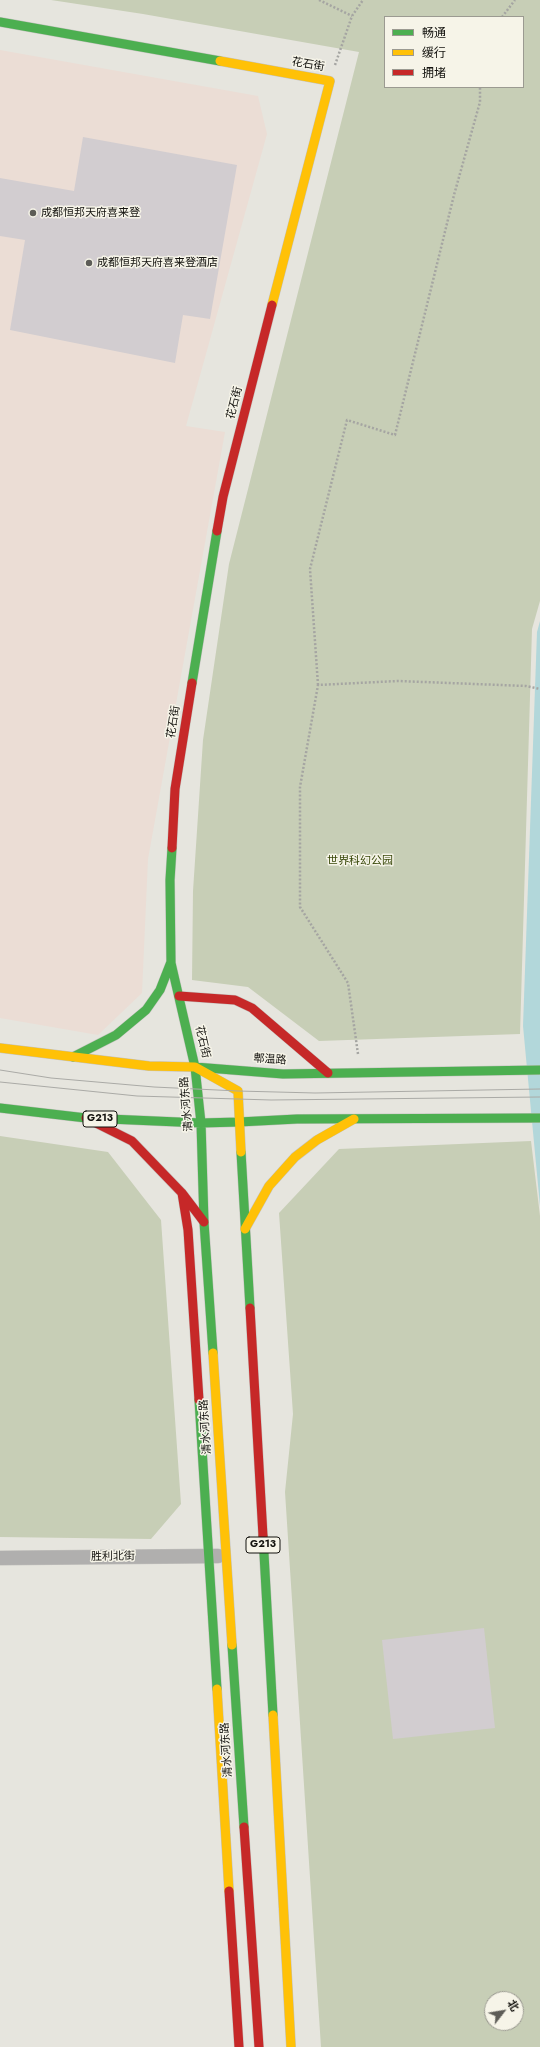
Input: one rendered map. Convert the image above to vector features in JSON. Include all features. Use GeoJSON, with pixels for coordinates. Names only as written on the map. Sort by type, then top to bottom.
{"type":"FeatureCollection","features":[{"type":"Feature","properties":{"kind":"main road","name":"花石街"},"geometry":{"type":"LineString","coordinates":[[0,22],[330,81],[223,497],[175,789],[170,880],[172,962],[196,1067]]}},
{"type":"Feature","properties":{"kind":"main road"},"geometry":{"type":"LineString","coordinates":[[73,1057],[116,1036],[146,1010],[160,990],[172,962]]}},
{"type":"Feature","properties":{"kind":"main road"},"geometry":{"type":"LineString","coordinates":[[179,996],[235,1000],[252,1008],[328,1073]]}},
{"type":"Feature","properties":{"kind":"main road","name":"郫温路"},"geometry":{"type":"LineString","coordinates":[[0,1048],[148,1066],[196,1067],[283,1074],[540,1070]]}},
{"type":"Feature","properties":{"kind":"main road","name":"清水河东路"},"geometry":{"type":"LineString","coordinates":[[196,1067],[238,1091],[291,2047]]}},
{"type":"Feature","properties":{"kind":"main road","name":"清水河东路"},"geometry":{"type":"LineString","coordinates":[[196,1067],[201,1123],[204,1222],[259,2047]]}},
{"type":"Feature","properties":{"kind":"main road","name":"G213"},"geometry":{"type":"LineString","coordinates":[[0,1108],[86,1118],[201,1123]]}},
{"type":"Feature","properties":{"kind":"main road"},"geometry":{"type":"LineString","coordinates":[[86,1118],[132,1142],[182,1193],[204,1222]]}},
{"type":"Feature","properties":{"kind":"main road"},"geometry":{"type":"LineString","coordinates":[[201,1123],[297,1118],[540,1118]]}},
{"type":"Feature","properties":{"kind":"main road"},"geometry":{"type":"LineString","coordinates":[[245,1229],[269,1186],[295,1157],[317,1140],[356,1118]]}},
{"type":"Feature","properties":{"kind":"main road"},"geometry":{"type":"LineString","coordinates":[[182,1193],[188,1230],[239,2047]]}},
{"type":"Feature","properties":{"kind":"street","name":"胜利北街"},"geometry":{"type":"LineString","coordinates":[[0,1558],[227,1556]]}},
{"type":"Feature","properties":{"kind":"path"},"geometry":{"type":"LineString","coordinates":[[319,0],[352,16]]}},
{"type":"Feature","properties":{"kind":"path"},"geometry":{"type":"LineString","coordinates":[[330,81],[352,16],[363,0]]}},
{"type":"Feature","properties":{"kind":"path"},"geometry":{"type":"LineString","coordinates":[[503,16],[515,0]]}},
{"type":"Feature","properties":{"kind":"path"},"geometry":{"type":"LineString","coordinates":[[361,1073],[348,983],[300,907],[300,787],[318,686],[310,570],[347,420],[395,435],[454,195],[480,102],[480,88]]}},
{"type":"Feature","properties":{"kind":"path"},"geometry":{"type":"LineString","coordinates":[[318,686],[398,681],[526,686],[540,689]]}},
{"type":"Feature","properties":{"kind":"shaded area"},"geometry":{"type":"Polygon","coordinates":[[[0,50],[258,96],[267,134],[186,426],[225,432],[148,859],[142,993],[98,1035],[0,1018],[0,50]]]}},
{"type":"Feature","properties":{"kind":"green space","name":"世界科幻公园"},"geometry":{"type":"Polygon","coordinates":[[[51,0],[540,0],[540,601],[532,629],[520,1034],[319,1041],[248,987],[192,980],[193,891],[203,740],[229,564],[359,52],[143,14],[51,0]]]}},
{"type":"Feature","properties":{"kind":"green space"},"geometry":{"type":"Polygon","coordinates":[[[0,1136],[108,1152],[161,1220],[181,1504],[151,1539],[0,1537],[0,1136]]]}},
{"type":"Feature","properties":{"kind":"green space"},"geometry":{"type":"Polygon","coordinates":[[[531,1141],[540,1216],[540,2047],[321,2047],[285,1492],[293,1414],[279,1213],[339,1149],[531,1141]]]}},
{"type":"Feature","properties":{"kind":"water"},"geometry":{"type":"Polygon","coordinates":[[[540,621],[540,1206],[523,1026],[537,632],[540,621]]]}},
{"type":"Feature","properties":{"kind":"building","name":"成都恒邦天府喜来登酒店"},"geometry":{"type":"Polygon","coordinates":[[[83,137],[237,165],[210,319],[183,315],[175,363],[10,330],[25,240],[0,236],[0,178],[74,191],[83,137]]]}},
{"type":"Feature","properties":{"kind":"building"},"geometry":{"type":"Polygon","coordinates":[[[484,1628],[495,1728],[393,1739],[382,1640],[484,1628]]]}},
{"type":"Feature","properties":{"kind":"tram line"},"geometry":{"type":"LineString","coordinates":[[0,1070],[51,1078],[154,1087],[238,1091],[315,1093],[540,1089]]}},
{"type":"Feature","properties":{"kind":"tram line"},"geometry":{"type":"LineString","coordinates":[[0,1082],[137,1096],[271,1100],[540,1097]]}},
{"type":"Feature","properties":{"kind":"traffic: fast"},"geometry":{"type":"LineString","coordinates":[[0,22],[220,61]]}},
{"type":"Feature","properties":{"kind":"traffic: fast"},"geometry":{"type":"LineString","coordinates":[[192,683],[217,531]]}},
{"type":"Feature","properties":{"kind":"traffic: fast"},"geometry":{"type":"LineString","coordinates":[[172,848],[170,880],[171,963],[195,1067]]}},
{"type":"Feature","properties":{"kind":"traffic: fast"},"geometry":{"type":"LineString","coordinates":[[73,1057],[116,1035],[146,1010],[160,990],[171,962]]}},
{"type":"Feature","properties":{"kind":"traffic: fast"},"geometry":{"type":"LineString","coordinates":[[195,1067],[283,1074],[540,1070]]}},
{"type":"Feature","properties":{"kind":"traffic: fast"},"geometry":{"type":"LineString","coordinates":[[195,1067],[201,1123],[204,1222],[213,1353]]}},
{"type":"Feature","properties":{"kind":"traffic: fast"},"geometry":{"type":"LineString","coordinates":[[0,1108],[86,1118],[201,1123],[239,1122]]}},
{"type":"Feature","properties":{"kind":"traffic: fast"},"geometry":{"type":"LineString","coordinates":[[239,1122],[297,1119],[540,1118]]}},
{"type":"Feature","properties":{"kind":"traffic: fast"},"geometry":{"type":"LineString","coordinates":[[241,1152],[250,1308]]}},
{"type":"Feature","properties":{"kind":"traffic: fast"},"geometry":{"type":"LineString","coordinates":[[199,1400],[217,1689]]}},
{"type":"Feature","properties":{"kind":"traffic: fast"},"geometry":{"type":"LineString","coordinates":[[263,1536],[273,1715]]}},
{"type":"Feature","properties":{"kind":"traffic: fast"},"geometry":{"type":"LineString","coordinates":[[232,1645],[244,1827]]}},
{"type":"Feature","properties":{"kind":"traffic: slow"},"geometry":{"type":"LineString","coordinates":[[220,61],[330,81],[272,305]]}},
{"type":"Feature","properties":{"kind":"traffic: slow"},"geometry":{"type":"LineString","coordinates":[[0,1048],[149,1066],[195,1067],[238,1091],[241,1152]]}},
{"type":"Feature","properties":{"kind":"traffic: slow"},"geometry":{"type":"LineString","coordinates":[[245,1229],[269,1186],[295,1157],[317,1140],[354,1119]]}},
{"type":"Feature","properties":{"kind":"traffic: slow"},"geometry":{"type":"LineString","coordinates":[[213,1353],[232,1645]]}},
{"type":"Feature","properties":{"kind":"traffic: slow"},"geometry":{"type":"LineString","coordinates":[[217,1689],[229,1891]]}},
{"type":"Feature","properties":{"kind":"traffic: slow"},"geometry":{"type":"LineString","coordinates":[[273,1715],[291,2047]]}},
{"type":"Feature","properties":{"kind":"traffic: jam"},"geometry":{"type":"LineString","coordinates":[[217,531],[223,497],[272,305]]}},
{"type":"Feature","properties":{"kind":"traffic: jam"},"geometry":{"type":"LineString","coordinates":[[172,848],[175,789],[192,683]]}},
{"type":"Feature","properties":{"kind":"traffic: jam"},"geometry":{"type":"LineString","coordinates":[[179,996],[235,1000],[252,1008],[328,1073]]}},
{"type":"Feature","properties":{"kind":"traffic: jam"},"geometry":{"type":"LineString","coordinates":[[86,1118],[132,1141],[182,1193],[204,1222]]}},
{"type":"Feature","properties":{"kind":"traffic: jam"},"geometry":{"type":"LineString","coordinates":[[182,1193],[188,1230],[199,1400]]}},
{"type":"Feature","properties":{"kind":"traffic: jam"},"geometry":{"type":"LineString","coordinates":[[250,1308],[263,1536]]}},
{"type":"Feature","properties":{"kind":"traffic: jam"},"geometry":{"type":"LineString","coordinates":[[244,1827],[259,2047]]}},
{"type":"Feature","properties":{"kind":"traffic: jam"},"geometry":{"type":"LineString","coordinates":[[229,1891],[239,2047]]}},
{"type":"Feature","properties":{"kind":"place","name":"成都恒邦天府喜来登"},"geometry":{"type":"Point","coordinates":[33,213]}},
{"type":"Feature","properties":{"kind":"place","name":"成都恒邦天府喜来登酒店"},"geometry":{"type":"Point","coordinates":[89,263]}}]}
